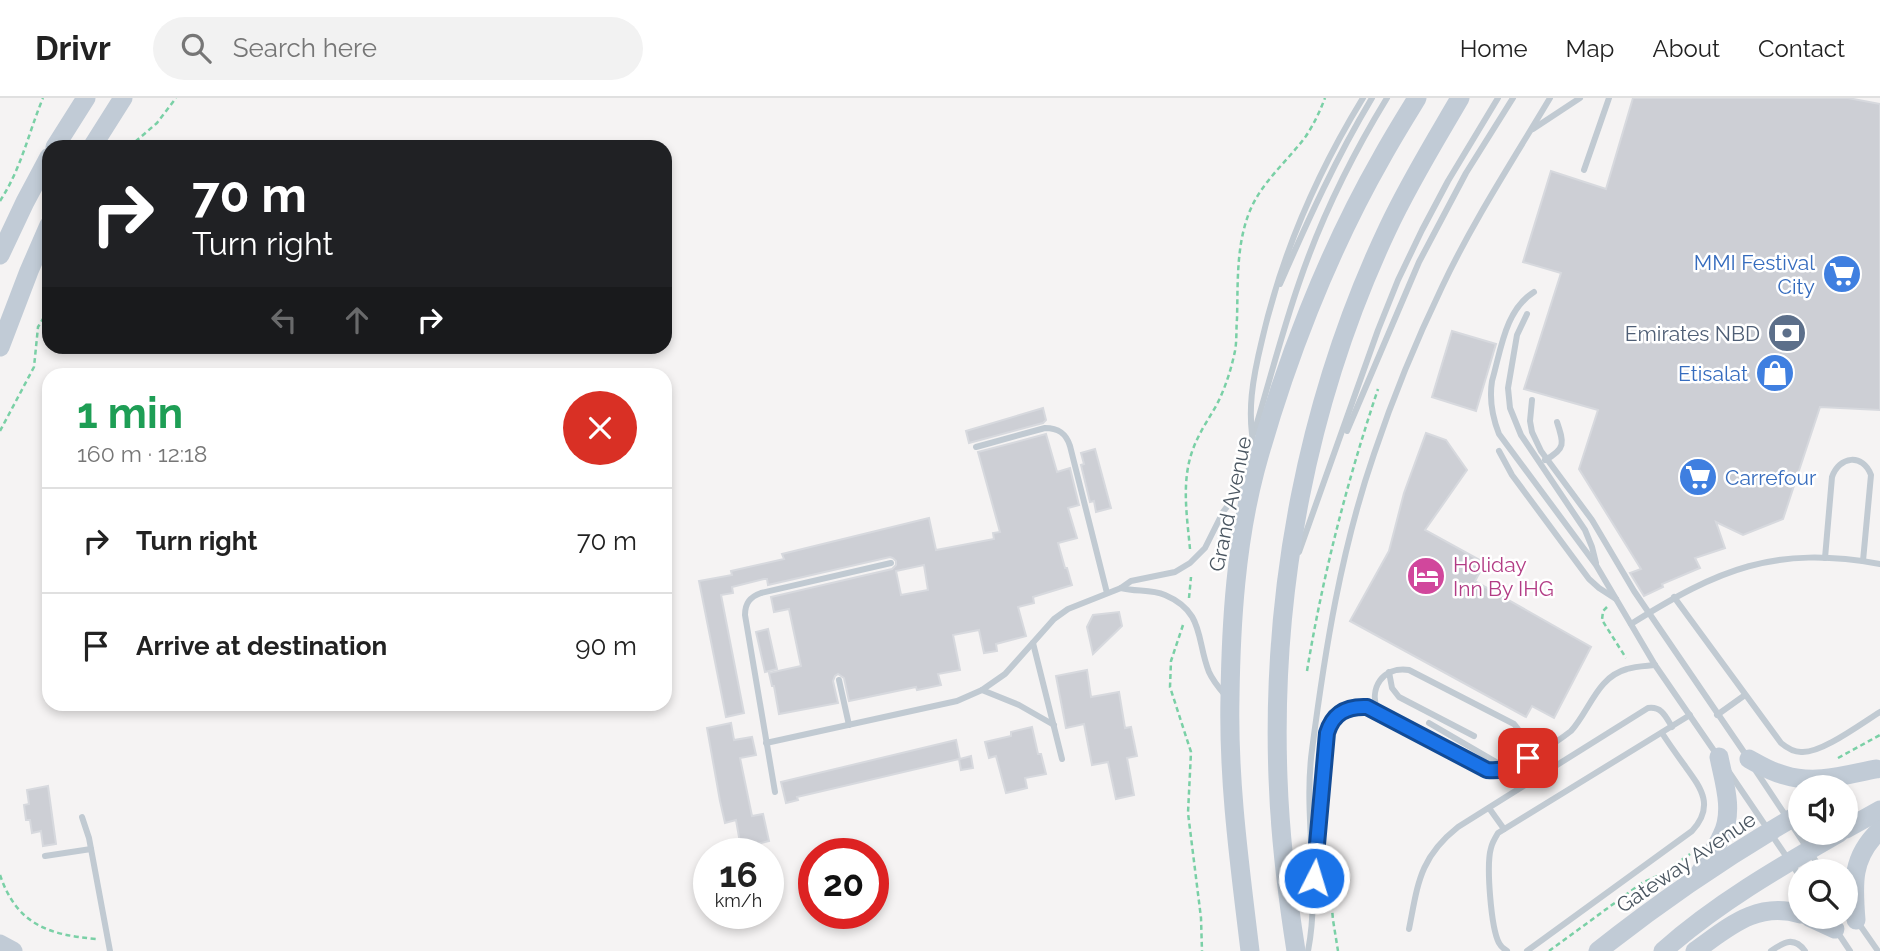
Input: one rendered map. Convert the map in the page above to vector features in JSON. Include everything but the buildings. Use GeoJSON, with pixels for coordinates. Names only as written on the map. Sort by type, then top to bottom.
{"type":"FeatureCollection","features":[{"type":"Feature","properties":{"kind":"main road"},"geometry":{"type":"LineString","coordinates":[[59,140],[86,98]]}},
{"type":"Feature","properties":{"kind":"main road"},"geometry":{"type":"LineString","coordinates":[[96,140],[123,98]]}},
{"type":"Feature","properties":{"kind":"main road","name":"Grand Avenue"},"geometry":{"type":"LineString","coordinates":[[1250,951],[1231,770],[1230,700],[1236,586],[1243,533],[1256,468],[1294,352],[1323,278],[1381,158],[1417,98]]}},
{"type":"Feature","properties":{"kind":"main road"},"geometry":{"type":"LineString","coordinates":[[1296,951],[1281,839],[1278,777],[1280,644],[1295,528],[1322,406],[1362,288],[1415,175],[1460,98]]}},
{"type":"Feature","properties":{"kind":"main road"},"geometry":{"type":"LineString","coordinates":[[0,255],[42,170]]}},
{"type":"Feature","properties":{"kind":"main road"},"geometry":{"type":"LineString","coordinates":[[0,347],[42,241]]}},
{"type":"Feature","properties":{"kind":"main road"},"geometry":{"type":"LineString","coordinates":[[1696,879],[1723,835],[1727,819],[1728,807],[1719,757]]}},
{"type":"Feature","properties":{"kind":"main road"},"geometry":{"type":"LineString","coordinates":[[1749,759],[1780,775],[1801,780],[1822,780],[1878,768]]}},
{"type":"Feature","properties":{"kind":"main road"},"geometry":{"type":"LineString","coordinates":[[1858,780],[1878,768]]}},
{"type":"Feature","properties":{"kind":"main road"},"geometry":{"type":"LineString","coordinates":[[1858,822],[1880,810]]}},
{"type":"Feature","properties":{"kind":"main road","name":"Gateway Avenue"},"geometry":{"type":"LineString","coordinates":[[1598,951],[1696,879],[1788,820]]}},
{"type":"Feature","properties":{"kind":"main road"},"geometry":{"type":"LineString","coordinates":[[1858,864],[1861,854],[1880,830]]}},
{"type":"Feature","properties":{"kind":"main road"},"geometry":{"type":"LineString","coordinates":[[1805,859],[1817,845]]}},
{"type":"Feature","properties":{"kind":"main road"},"geometry":{"type":"LineString","coordinates":[[1663,951],[1694,925],[1758,880],[1788,872]]}},
{"type":"Feature","properties":{"kind":"main road"},"geometry":{"type":"LineString","coordinates":[[1695,951],[1742,918],[1768,911],[1788,912]]}},
{"type":"Feature","properties":{"kind":"main road"},"geometry":{"type":"LineString","coordinates":[[0,944],[13,951]]}},
{"type":"Feature","properties":{"kind":"lane"},"geometry":{"type":"LineString","coordinates":[[766,743],[957,701],[982,690],[1004,674],[1054,619],[1068,609],[1134,580],[1175,572],[1198,556],[1210,540],[1225,508],[1256,468],[1250,411],[1253,382],[1268,313],[1301,216],[1331,154],[1363,98]]}},
{"type":"Feature","properties":{"kind":"lane"},"geometry":{"type":"LineString","coordinates":[[1268,313],[1338,157],[1373,98]]}},
{"type":"Feature","properties":{"kind":"lane"},"geometry":{"type":"LineString","coordinates":[[1252,440],[1287,320],[1314,243],[1348,168],[1387,98]]}},
{"type":"Feature","properties":{"kind":"lane"},"geometry":{"type":"LineString","coordinates":[[1286,590],[1398,279],[1448,181],[1498,98]]}},
{"type":"Feature","properties":{"kind":"lane"},"geometry":{"type":"LineString","coordinates":[[1315,507],[1419,262],[1466,173],[1513,98]]}},
{"type":"Feature","properties":{"kind":"lane"},"geometry":{"type":"LineString","coordinates":[[1312,901],[1311,753],[1330,623],[1373,455],[1418,339],[1470,232],[1550,98]]}},
{"type":"Feature","properties":{"kind":"lane"},"geometry":{"type":"LineString","coordinates":[[1531,130],[1580,98]]}},
{"type":"Feature","properties":{"kind":"lane"},"geometry":{"type":"LineString","coordinates":[[1584,170],[1609,98]]}},
{"type":"Feature","properties":{"kind":"lane"},"geometry":{"type":"LineString","coordinates":[[1534,292],[1522,301],[1509,321],[1492,381],[1492,413],[1499,434],[1596,565],[1655,665],[1789,859]]}},
{"type":"Feature","properties":{"kind":"lane"},"geometry":{"type":"LineString","coordinates":[[1527,314],[1517,335],[1508,388],[1510,408],[1517,426],[1592,520],[1634,591],[1717,715],[1788,807]]}},
{"type":"Feature","properties":{"kind":"lane"},"geometry":{"type":"LineString","coordinates":[[1532,400],[1532,432],[1543,461],[1584,530],[1596,565]]}},
{"type":"Feature","properties":{"kind":"lane"},"geometry":{"type":"LineString","coordinates":[[1543,461],[1556,454],[1562,443],[1557,422]]}},
{"type":"Feature","properties":{"kind":"lane"},"geometry":{"type":"LineString","coordinates":[[976,447],[1045,428],[1056,429],[1065,436],[1070,446],[1107,593]]}},
{"type":"Feature","properties":{"kind":"lane"},"geometry":{"type":"LineString","coordinates":[[1499,451],[1511,475],[1590,579],[1617,600]]}},
{"type":"Feature","properties":{"kind":"lane"},"geometry":{"type":"LineString","coordinates":[[1825,558],[1832,477],[1838,466],[1848,460],[1854,460],[1865,465],[1871,475],[1863,561]]}},
{"type":"Feature","properties":{"kind":"lane"},"geometry":{"type":"LineString","coordinates":[[1631,624],[1674,597],[1710,579],[1749,565],[1785,558],[1825,558],[1880,564]]}},
{"type":"Feature","properties":{"kind":"lane"},"geometry":{"type":"LineString","coordinates":[[775,792],[745,615],[747,604],[761,593],[891,564]]}},
{"type":"Feature","properties":{"kind":"lane"},"geometry":{"type":"LineString","coordinates":[[1121,588],[1160,593],[1175,600],[1187,611],[1198,629],[1212,678],[1230,700]]}},
{"type":"Feature","properties":{"kind":"lane"},"geometry":{"type":"LineString","coordinates":[[1674,597],[1786,747],[1798,752],[1817,750],[1880,712]]}},
{"type":"Feature","properties":{"kind":"lane"},"geometry":{"type":"LineString","coordinates":[[1032,643],[1062,759]]}},
{"type":"Feature","properties":{"kind":"lane"},"geometry":{"type":"LineString","coordinates":[[1308,951],[1327,733],[1334,718],[1348,709],[1367,707],[1480,768],[1494,771],[1511,767],[1571,731],[1606,680],[1629,668],[1655,665]]}},
{"type":"Feature","properties":{"kind":"lane"},"geometry":{"type":"LineString","coordinates":[[1378,712],[1373,697],[1378,682],[1389,672],[1409,670],[1514,724],[1521,735],[1523,748],[1519,761],[1511,767]]}},
{"type":"Feature","properties":{"kind":"lane"},"geometry":{"type":"LineString","coordinates":[[1389,672],[1392,688],[1399,697],[1474,736]]}},
{"type":"Feature","properties":{"kind":"lane"},"geometry":{"type":"LineString","coordinates":[[839,680],[849,725]]}},
{"type":"Feature","properties":{"kind":"lane"},"geometry":{"type":"LineString","coordinates":[[982,690],[1019,705],[1054,725]]}},
{"type":"Feature","properties":{"kind":"lane"},"geometry":{"type":"LineString","coordinates":[[1717,715],[1745,695]]}},
{"type":"Feature","properties":{"kind":"lane"},"geometry":{"type":"LineString","coordinates":[[1409,929],[1420,877],[1435,849],[1458,828],[1648,708],[1654,707],[1662,711],[1672,727]]}},
{"type":"Feature","properties":{"kind":"lane"},"geometry":{"type":"LineString","coordinates":[[1507,951],[1497,937],[1490,879],[1491,846],[1498,834],[1690,715]]}},
{"type":"Feature","properties":{"kind":"lane"},"geometry":{"type":"LineString","coordinates":[[1429,723],[1511,767]]}},
{"type":"Feature","properties":{"kind":"lane"},"geometry":{"type":"LineString","coordinates":[[1527,951],[1697,825],[1704,810],[1701,787],[1662,733]]}},
{"type":"Feature","properties":{"kind":"lane"},"geometry":{"type":"LineString","coordinates":[[1489,807],[1504,828]]}},
{"type":"Feature","properties":{"kind":"lane"},"geometry":{"type":"LineString","coordinates":[[82,817],[91,849],[110,951]]}},
{"type":"Feature","properties":{"kind":"lane"},"geometry":{"type":"LineString","coordinates":[[45,856],[91,849]]}},
{"type":"Feature","properties":{"kind":"lane"},"geometry":{"type":"LineString","coordinates":[[1858,923],[1878,951]]}},
{"type":"Feature","properties":{"kind":"lane"},"geometry":{"type":"LineString","coordinates":[[1835,929],[1850,951]]}},
{"type":"Feature","properties":{"kind":"lane"},"geometry":{"type":"LineString","coordinates":[[1771,951],[1787,942],[1796,942],[1804,949]]}},
{"type":"Feature","properties":{"kind":"path"},"geometry":{"type":"LineString","coordinates":[[0,201],[25,151],[43,98]]}},
{"type":"Feature","properties":{"kind":"path"},"geometry":{"type":"LineString","coordinates":[[138,140],[157,124],[176,98]]}},
{"type":"Feature","properties":{"kind":"path"},"geometry":{"type":"LineString","coordinates":[[0,431],[34,367],[38,327],[42,320]]}},
{"type":"Feature","properties":{"kind":"path"},"geometry":{"type":"LineString","coordinates":[[1617,600],[1606,607],[1602,620],[1629,668]]}},
{"type":"Feature","properties":{"kind":"path"},"geometry":{"type":"LineString","coordinates":[[1549,951],[1642,883],[1662,874],[1694,852]]}},
{"type":"Feature","properties":{"kind":"path"},"geometry":{"type":"LineString","coordinates":[[1328,862],[1338,951]]}},
{"type":"Feature","properties":{"kind":"path"},"geometry":{"type":"LineString","coordinates":[[0,875],[11,900],[30,920],[56,934],[99,940]]}},
{"type":"Feature","properties":{"kind":"place","name":"MMI Festival City"},"geometry":{"type":"Point","coordinates":[1842,274]}},
{"type":"Feature","properties":{"kind":"place","name":"Emirates NBD"},"geometry":{"type":"Point","coordinates":[1787,333]}},
{"type":"Feature","properties":{"kind":"place","name":"Etisalat"},"geometry":{"type":"Point","coordinates":[1775,373]}},
{"type":"Feature","properties":{"kind":"place","name":"Carrefour"},"geometry":{"type":"Point","coordinates":[1698,477]}},
{"type":"Feature","properties":{"kind":"place","name":"Holiday Inn By IHG"},"geometry":{"type":"Point","coordinates":[1426,576]}},
{"type":"Feature","properties":{"kind":"route"},"geometry":{"type":"LineString","coordinates":[[1314,878],[1327,733],[1329,725],[1340,712],[1367,707],[1487,770],[1508,769],[1528,758]]}}]}
